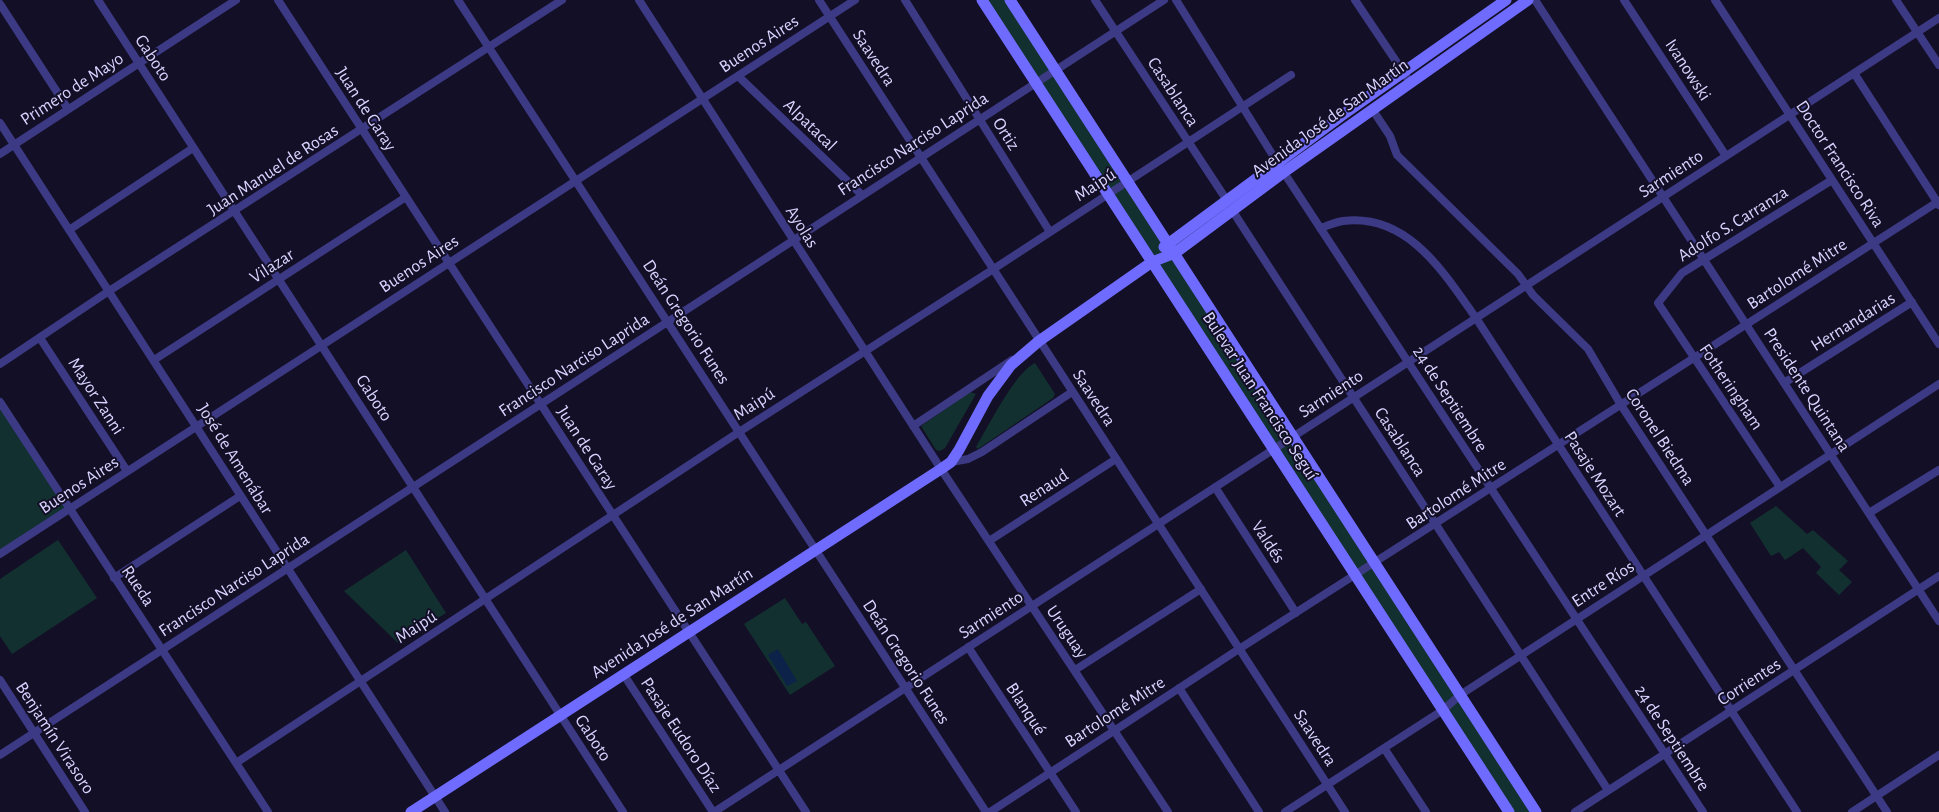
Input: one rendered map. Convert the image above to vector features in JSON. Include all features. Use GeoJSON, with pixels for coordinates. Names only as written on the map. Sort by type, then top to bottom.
{"type":"FeatureCollection","features":[{"type":"Feature","properties":{"kind":"main road","name":"Bulevar Juan Francisco Seguí"},"geometry":{"type":"LineString","coordinates":[[982,0],[1509,812]]}},
{"type":"Feature","properties":{"kind":"main road","name":"Bulevar Juan Francisco Seguí"},"geometry":{"type":"LineString","coordinates":[[1010,0],[1536,812]]}},
{"type":"Feature","properties":{"kind":"main road","name":"Avenida José de San Martín"},"geometry":{"type":"LineString","coordinates":[[411,812],[951,462],[999,380],[1023,354],[1152,262],[1175,253],[1232,210],[1280,167],[1402,72],[1506,0]]}},
{"type":"Feature","properties":{"kind":"main road","name":"Avenida José de San Martín"},"geometry":{"type":"LineString","coordinates":[[1152,262],[1168,242],[1226,200],[1372,109],[1528,0]]}},
{"type":"Feature","properties":{"kind":"street","name":"Gaboto"},"geometry":{"type":"LineString","coordinates":[[98,0],[623,812]]}},
{"type":"Feature","properties":{"kind":"street","name":"Primero de Mayo"},"geometry":{"type":"LineString","coordinates":[[0,154],[236,0]]}},
{"type":"Feature","properties":{"kind":"street","name":"Juan de Garay"},"geometry":{"type":"LineString","coordinates":[[278,0],[806,812]]}},
{"type":"Feature","properties":{"kind":"street","name":"Deán Gregorio Funes"},"geometry":{"type":"LineString","coordinates":[[458,0],[988,812]]}},
{"type":"Feature","properties":{"kind":"street","name":"Juan Manuel de Rosas"},"geometry":{"type":"LineString","coordinates":[[0,364],[109,291],[236,212],[562,0]]}},
{"type":"Feature","properties":{"kind":"street","name":"Ayolas"},"geometry":{"type":"LineString","coordinates":[[639,0],[941,469]]}},
{"type":"Feature","properties":{"kind":"street","name":"Saavedra"},"geometry":{"type":"LineString","coordinates":[[819,0],[992,270],[1345,812]]}},
{"type":"Feature","properties":{"kind":"street","name":"Buenos Aires"},"geometry":{"type":"LineString","coordinates":[[0,554],[855,0]]}},
{"type":"Feature","properties":{"kind":"street","name":"Ortiz"},"geometry":{"type":"LineString","coordinates":[[905,0],[1050,232]]}},
{"type":"Feature","properties":{"kind":"street","name":"Casablanca"},"geometry":{"type":"LineString","coordinates":[[1095,0],[1226,200]]}},
{"type":"Feature","properties":{"kind":"street","name":"Francisco Narciso Laprida"},"geometry":{"type":"LineString","coordinates":[[0,755],[1164,0]]}},
{"type":"Feature","properties":{"kind":"street","name":"24 de Septiembre"},"geometry":{"type":"LineString","coordinates":[[1176,0],[1244,106],[1280,167],[1702,812]]}},
{"type":"Feature","properties":{"kind":"street"},"geometry":{"type":"LineString","coordinates":[[1355,0],[1410,82]]}},
{"type":"Feature","properties":{"kind":"street","name":"Presidente Quintana"},"geometry":{"type":"LineString","coordinates":[[1535,0],[1939,621]]}},
{"type":"Feature","properties":{"kind":"street","name":"Ivanowski"},"geometry":{"type":"LineString","coordinates":[[1624,0],[1726,156]]}},
{"type":"Feature","properties":{"kind":"street","name":"Doctor Francisco Riva"},"geometry":{"type":"LineString","coordinates":[[1717,0],[1939,344]]}},
{"type":"Feature","properties":{"kind":"street"},"geometry":{"type":"LineString","coordinates":[[1896,0],[1939,65]]}},
{"type":"Feature","properties":{"kind":"street"},"geometry":{"type":"LineString","coordinates":[[0,4],[68,109]]}},
{"type":"Feature","properties":{"kind":"street","name":"Sarmiento"},"geometry":{"type":"LineString","coordinates":[[713,812],[1939,18]]}},
{"type":"Feature","properties":{"kind":"street","name":"Maipú"},"geometry":{"type":"LineString","coordinates":[[236,763],[739,432],[1128,182],[1291,74]]}},
{"type":"Feature","properties":{"kind":"street"},"geometry":{"type":"LineString","coordinates":[[1854,74],[1938,202]]}},
{"type":"Feature","properties":{"kind":"street","name":"Alpatacal"},"geometry":{"type":"LineString","coordinates":[[738,76],[862,195]]}},
{"type":"Feature","properties":{"kind":"street","name":"Coronel Biedma"},"geometry":{"type":"LineString","coordinates":[[1372,109],[1390,136],[1397,155],[1518,274],[1533,295],[1588,349],[1620,405],[1887,812]]}},
{"type":"Feature","properties":{"kind":"street","name":"José de Amenábar"},"geometry":{"type":"LineString","coordinates":[[0,123],[444,812]]}},
{"type":"Feature","properties":{"kind":"street"},"geometry":{"type":"LineString","coordinates":[[69,230],[193,148]]}},
{"type":"Feature","properties":{"kind":"street","name":"Adolfo S. Carranza"},"geometry":{"type":"LineString","coordinates":[[1658,303],[1682,273],[1832,180]]}},
{"type":"Feature","properties":{"kind":"street","name":"Vilazar"},"geometry":{"type":"LineString","coordinates":[[154,360],[406,197]]}},
{"type":"Feature","properties":{"kind":"street","name":"Bartolomé Mitre"},"geometry":{"type":"LineString","coordinates":[[988,812],[1239,649],[1436,525],[1938,202]]}},
{"type":"Feature","properties":{"kind":"street","name":"Casablanca"},"geometry":{"type":"LineString","coordinates":[[1232,210],[1608,790]]}},
{"type":"Feature","properties":{"kind":"street","name":"Pasaje Mozart"},"geometry":{"type":"LineString","coordinates":[[1320,228],[1342,221],[1367,222],[1394,230],[1413,240],[1430,256],[1476,318],[1797,812]]}},
{"type":"Feature","properties":{"kind":"street","name":"Hernandarias"},"geometry":{"type":"LineString","coordinates":[[1784,383],[1912,302]]}},
{"type":"Feature","properties":{"kind":"street","name":"Fotheringham"},"geometry":{"type":"LineString","coordinates":[[1658,303],[1780,487]]}},
{"type":"Feature","properties":{"kind":"street","name":"Mayor Zanni"},"geometry":{"type":"LineString","coordinates":[[40,338],[128,472]]}},
{"type":"Feature","properties":{"kind":"street","name":"Avenida José de San Martín"},"geometry":{"type":"LineString","coordinates":[[913,426],[1023,354]]}},
{"type":"Feature","properties":{"kind":"street","name":"Entre Ríos"},"geometry":{"type":"LineString","coordinates":[[1285,812],[1443,710],[1460,695],[1576,619],[1939,384]]}},
{"type":"Feature","properties":{"kind":"street","name":"Avenida José de San Martín"},"geometry":{"type":"LineString","coordinates":[[951,462],[968,459],[982,452],[1072,392]]}},
{"type":"Feature","properties":{"kind":"street","name":"Rueda"},"geometry":{"type":"LineString","coordinates":[[0,402],[268,812]]}},
{"type":"Feature","properties":{"kind":"street","name":"Renaud"},"geometry":{"type":"LineString","coordinates":[[989,542],[1116,459]]}},
{"type":"Feature","properties":{"kind":"street","name":"Uruguay"},"geometry":{"type":"LineString","coordinates":[[941,469],[1168,812]]}},
{"type":"Feature","properties":{"kind":"street"},"geometry":{"type":"LineString","coordinates":[[1868,513],[1939,470]]}},
{"type":"Feature","properties":{"kind":"street","name":"Valdés"},"geometry":{"type":"LineString","coordinates":[[1215,487],[1296,613]]}},
{"type":"Feature","properties":{"kind":"street"},"geometry":{"type":"LineString","coordinates":[[114,578],[240,496]]}},
{"type":"Feature","properties":{"kind":"street","name":"Corrientes"},"geometry":{"type":"LineString","coordinates":[[1575,812],[1939,576]]}},
{"type":"Feature","properties":{"kind":"street"},"geometry":{"type":"LineString","coordinates":[[1074,670],[1201,589]]}},
{"type":"Feature","properties":{"kind":"street","name":"Blanqué"},"geometry":{"type":"LineString","coordinates":[[968,647],[1076,812]]}},
{"type":"Feature","properties":{"kind":"street","name":"Pasaje Eudoro Díaz"},"geometry":{"type":"LineString","coordinates":[[624,675],[713,812]]}},
{"type":"Feature","properties":{"kind":"street","name":"Benjamín Virasoro"},"geometry":{"type":"LineString","coordinates":[[0,680],[85,812]]}},
{"type":"Feature","properties":{"kind":"street"},"geometry":{"type":"LineString","coordinates":[[1179,688],[1259,812]]}},
{"type":"Feature","properties":{"kind":"street"},"geometry":{"type":"LineString","coordinates":[[1384,748],[1426,812]]}},
{"type":"Feature","properties":{"kind":"street"},"geometry":{"type":"LineString","coordinates":[[1852,812],[1939,756]]}},
{"type":"Feature","properties":{"kind":"green space"},"geometry":{"type":"Polygon","coordinates":[[[982,0],[1010,0],[1536,812],[1509,812],[982,0]]]}},
{"type":"Feature","properties":{"kind":"green space"},"geometry":{"type":"Polygon","coordinates":[[[1035,363],[1055,394],[1053,398],[978,449],[976,447],[1011,388],[1027,368],[1035,363]]]}},
{"type":"Feature","properties":{"kind":"green space"},"geometry":{"type":"Polygon","coordinates":[[[970,392],[976,394],[945,448],[940,451],[936,450],[921,426],[970,392]]]}},
{"type":"Feature","properties":{"kind":"green space"},"geometry":{"type":"Polygon","coordinates":[[[0,402],[70,508],[0,554],[0,402]]]}},
{"type":"Feature","properties":{"kind":"green space"},"geometry":{"type":"Polygon","coordinates":[[[1776,506],[1807,534],[1813,530],[1848,561],[1839,570],[1852,582],[1839,595],[1816,573],[1821,567],[1803,548],[1785,560],[1779,552],[1771,556],[1750,523],[1776,506]]]}},
{"type":"Feature","properties":{"kind":"green space"},"geometry":{"type":"Polygon","coordinates":[[[58,540],[97,598],[12,654],[0,636],[0,579],[58,540]]]}},
{"type":"Feature","properties":{"kind":"green space"},"geometry":{"type":"Polygon","coordinates":[[[406,550],[446,613],[398,643],[344,591],[406,550]]]}},
{"type":"Feature","properties":{"kind":"green space"},"geometry":{"type":"Polygon","coordinates":[[[785,598],[802,624],[806,622],[835,666],[790,695],[744,624],[785,598]]]}},
{"type":"Feature","properties":{"kind":"water"},"geometry":{"type":"Polygon","coordinates":[[[778,649],[797,681],[787,686],[768,655],[778,649]]]}}]}
